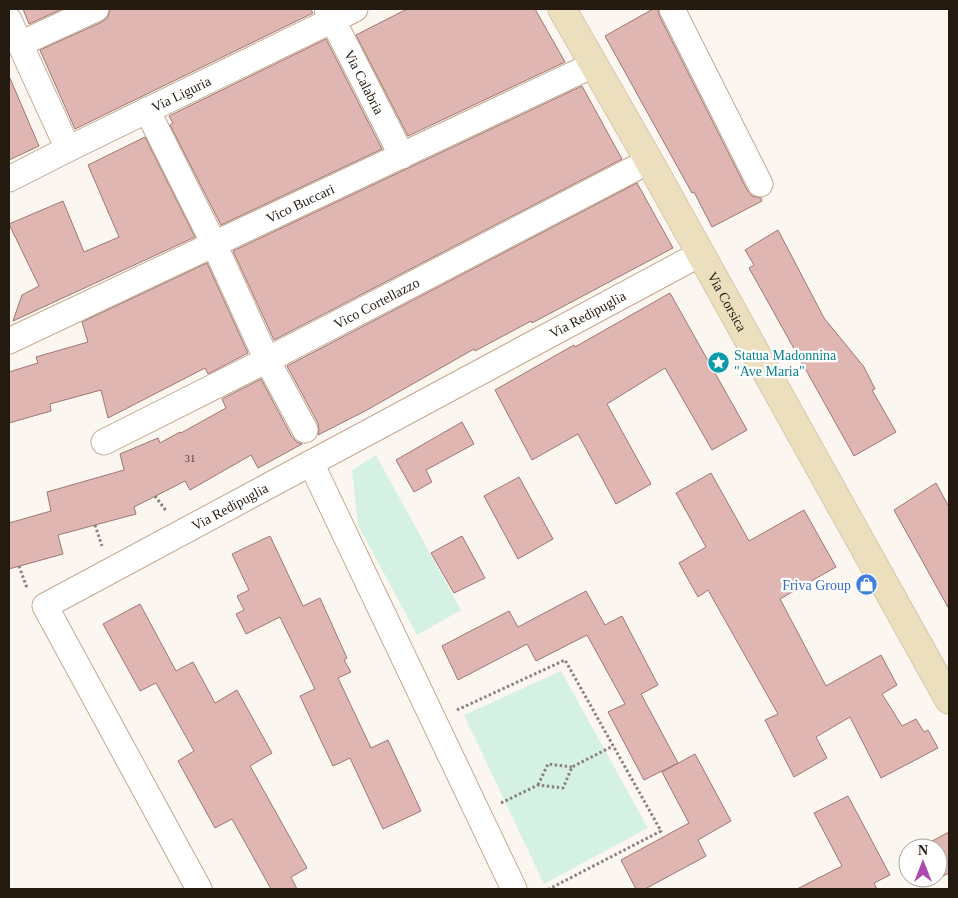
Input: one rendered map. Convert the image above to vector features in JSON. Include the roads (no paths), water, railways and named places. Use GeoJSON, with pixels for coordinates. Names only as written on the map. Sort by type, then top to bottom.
{"type":"FeatureCollection","features":[{"type":"Feature","properties":{"kind":"street"},"geometry":{"type":"LineString","coordinates":[[20,44],[96,9]]}},
{"type":"Feature","properties":{"kind":"street","name":"Via Liguria"},"geometry":{"type":"LineString","coordinates":[[9,179],[147,110],[330,14],[354,9]]}},
{"type":"Feature","properties":{"kind":"street","name":"Via Corsica"},"geometry":{"type":"LineString","coordinates":[[562,9],[649,161],[949,700]]}},
{"type":"Feature","properties":{"kind":"street"},"geometry":{"type":"LineString","coordinates":[[672,9],[760,184]]}},
{"type":"Feature","properties":{"kind":"street","name":"Via Calabria"},"geometry":{"type":"LineString","coordinates":[[330,14],[402,156]]}},
{"type":"Feature","properties":{"kind":"street"},"geometry":{"type":"LineString","coordinates":[[9,20],[68,149]]}},
{"type":"Feature","properties":{"kind":"street","name":"Vico Buccari"},"geometry":{"type":"LineString","coordinates":[[9,341],[593,65]]}},
{"type":"Feature","properties":{"kind":"street"},"geometry":{"type":"LineString","coordinates":[[147,110],[214,244],[267,360],[305,430]]}},
{"type":"Feature","properties":{"kind":"street","name":"Vico Cortellazzo"},"geometry":{"type":"LineString","coordinates":[[104,442],[267,360],[649,161]]}},
{"type":"Feature","properties":{"kind":"street","name":"Via Redipuglia"},"geometry":{"type":"LineString","coordinates":[[199,889],[45,606],[700,254]]}},
{"type":"Feature","properties":{"kind":"street"},"geometry":{"type":"LineString","coordinates":[[311,463],[514,889]]}},
{"type":"Feature","properties":{"kind":"place","name":"Statua Madonnina \"Ave Maria\""},"geometry":{"type":"Point","coordinates":[718,363]}},
{"type":"Feature","properties":{"kind":"place","name":"Friva Group"},"geometry":{"type":"Point","coordinates":[867,585]}}]}
